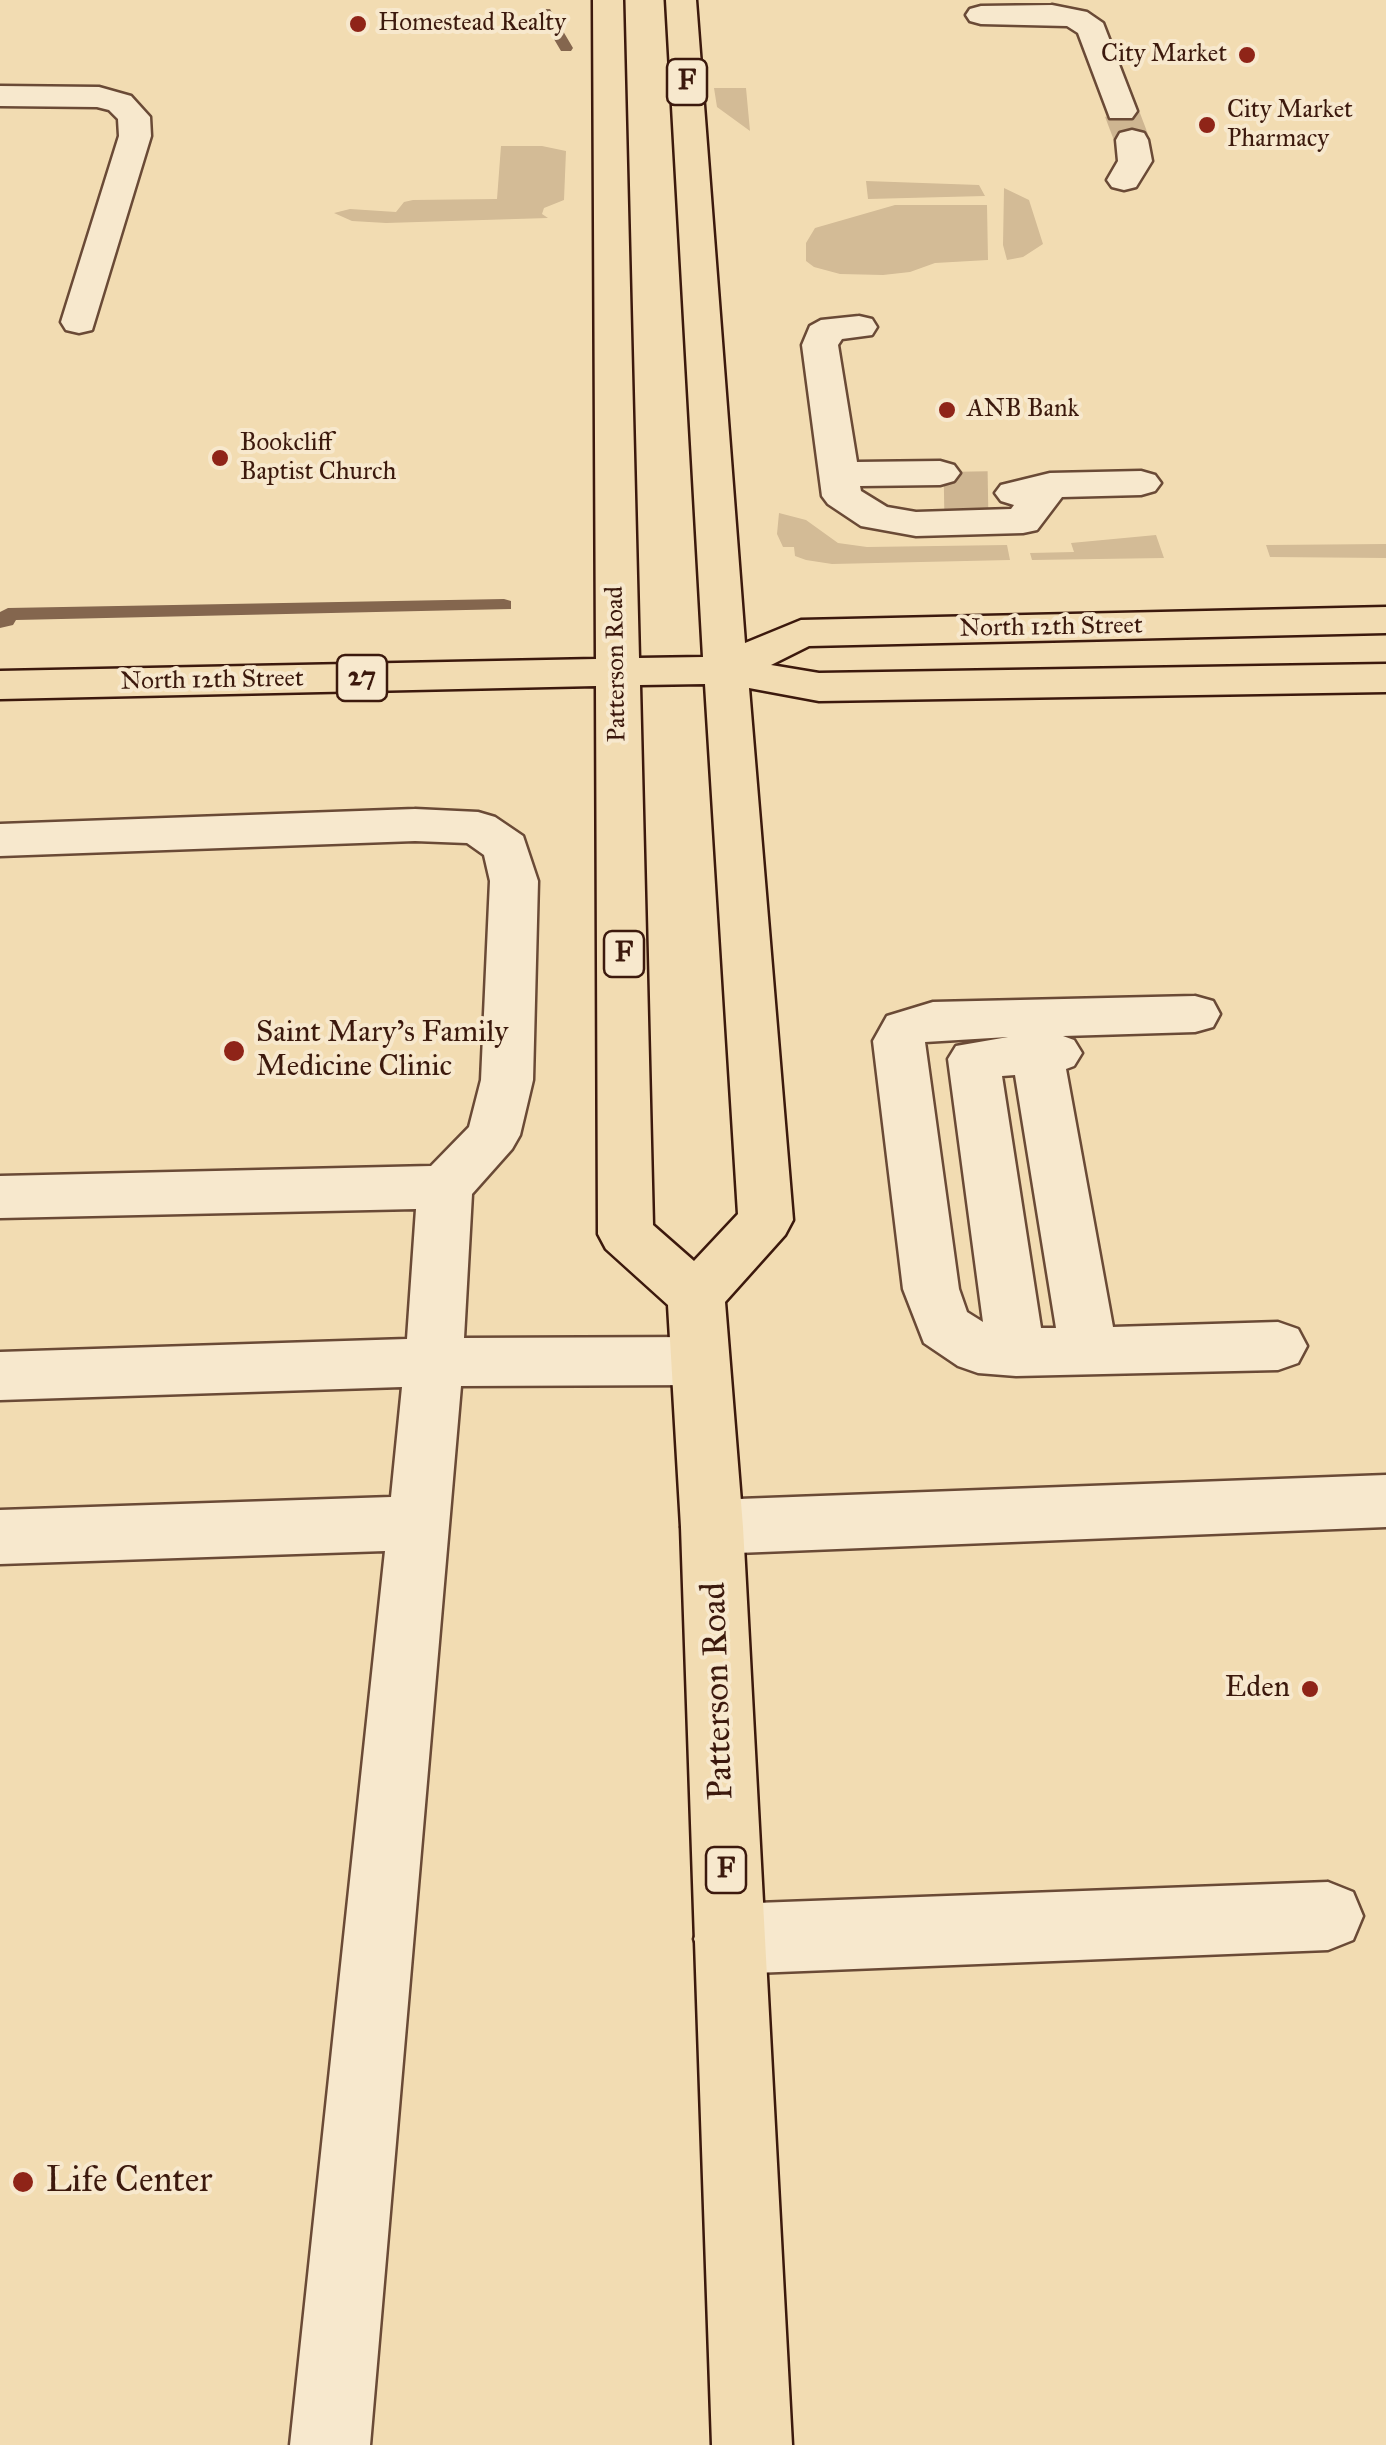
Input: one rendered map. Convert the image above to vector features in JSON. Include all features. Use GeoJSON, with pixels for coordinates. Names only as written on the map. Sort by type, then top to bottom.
{"type":"FeatureCollection","features":[{"type":"Feature","properties":{"kind":"main road","name":"Patterson Road"},"geometry":{"type":"LineString","coordinates":[[608,0],[651,164],[724,670],[766,1220],[698,1328]]}},
{"type":"Feature","properties":{"kind":"main road","name":"Patterson Road"},"geometry":{"type":"LineString","coordinates":[[682,0],[651,164],[617,673],[626,1020],[626,1234],[698,1328],[712,1527],[752,2445]]}},
{"type":"Feature","properties":{"kind":"main road","name":"North 12th Street"},"geometry":{"type":"LineString","coordinates":[[724,670],[801,633],[1386,620]]}},
{"type":"Feature","properties":{"kind":"main road","name":"North 12th Street"},"geometry":{"type":"LineString","coordinates":[[0,685],[724,670],[819,687],[1386,678]]}},
{"type":"Feature","properties":{"kind":"lane"},"geometry":{"type":"LineString","coordinates":[[981,14],[1052,14],[1076,18],[1092,29],[1135,161],[1124,180]]}},
{"type":"Feature","properties":{"kind":"lane"},"geometry":{"type":"LineString","coordinates":[[0,96],[99,97],[120,104],[134,117],[134,136],[79,322]]}},
{"type":"Feature","properties":{"kind":"lane"},"geometry":{"type":"LineString","coordinates":[[859,327],[834,328],[823,334],[820,345],[841,485],[875,517],[916,524],[1023,521],[1050,485]]}},
{"type":"Feature","properties":{"kind":"lane"},"geometry":{"type":"LineString","coordinates":[[998,482],[1141,483]]}},
{"type":"Feature","properties":{"kind":"lane"},"geometry":{"type":"LineString","coordinates":[[841,485],[942,483]]}},
{"type":"Feature","properties":{"kind":"lane"},"geometry":{"type":"LineString","coordinates":[[0,840],[415,825],[478,828],[506,847],[514,881],[507,1080],[493,1135],[446,1187],[434,1362],[330,2445]]}},
{"type":"Feature","properties":{"kind":"lane"},"geometry":{"type":"LineString","coordinates":[[1034,1351],[974,1059],[1200,1031],[933,1021],[908,1026],[899,1041],[931,1289],[944,1326],[1034,1351],[1278,1346]]}},
{"type":"Feature","properties":{"kind":"lane"},"geometry":{"type":"LineString","coordinates":[[1020,1054],[1034,1351]]}},
{"type":"Feature","properties":{"kind":"lane"},"geometry":{"type":"LineString","coordinates":[[0,1197],[446,1187]]}},
{"type":"Feature","properties":{"kind":"lane"},"geometry":{"type":"LineString","coordinates":[[0,1376],[434,1362],[698,1328]]}},
{"type":"Feature","properties":{"kind":"lane"},"geometry":{"type":"LineString","coordinates":[[712,1527],[1386,1501]]}},
{"type":"Feature","properties":{"kind":"lane"},"geometry":{"type":"LineString","coordinates":[[0,1537],[418,1523]]}},
{"type":"Feature","properties":{"kind":"lane"},"geometry":{"type":"LineString","coordinates":[[729,1939],[1328,1916]]}},
{"type":"Feature","properties":{"kind":"shaded area"},"geometry":{"type":"Polygon","coordinates":[[[714,88],[746,88],[750,131],[717,107],[714,88]]]}},
{"type":"Feature","properties":{"kind":"shaded area"},"geometry":{"type":"Polygon","coordinates":[[[501,146],[542,146],[566,151],[564,200],[544,208],[542,214],[548,218],[386,223],[352,221],[334,213],[350,209],[396,212],[404,202],[413,200],[497,199],[501,146]]]}},
{"type":"Feature","properties":{"kind":"shaded area"},"geometry":{"type":"Polygon","coordinates":[[[866,181],[979,185],[985,196],[868,199],[866,181]]]}},
{"type":"Feature","properties":{"kind":"shaded area"},"geometry":{"type":"Polygon","coordinates":[[[1004,188],[1029,200],[1043,244],[1023,257],[1007,260],[1003,245],[1004,188]]]}},
{"type":"Feature","properties":{"kind":"shaded area"},"geometry":{"type":"Polygon","coordinates":[[[895,205],[987,205],[988,260],[935,263],[910,272],[883,275],[840,274],[806,261],[806,243],[815,228],[895,205]]]}},
{"type":"Feature","properties":{"kind":"shaded area"},"geometry":{"type":"Polygon","coordinates":[[[779,513],[806,520],[838,543],[867,547],[1007,545],[1010,560],[832,564],[806,560],[795,556],[794,547],[783,547],[777,534],[779,513]]]}},
{"type":"Feature","properties":{"kind":"shaded area"},"geometry":{"type":"Polygon","coordinates":[[[1156,535],[1164,558],[1032,560],[1030,553],[1074,552],[1071,543],[1156,535]]]}},
{"type":"Feature","properties":{"kind":"shaded area"},"geometry":{"type":"Polygon","coordinates":[[[1386,544],[1386,558],[1270,557],[1266,545],[1386,544]]]}},
{"type":"Feature","properties":{"kind":"waterway"},"geometry":{"type":"LineString","coordinates":[[545,12],[566,48]]}},
{"type":"Feature","properties":{"kind":"waterway"},"geometry":{"type":"LineString","coordinates":[[0,622],[6,621],[8,614],[504,605]]}},
{"type":"Feature","properties":{"kind":"tunnel"},"geometry":{"type":"LineString","coordinates":[[1121,111],[1132,140]]}},
{"type":"Feature","properties":{"kind":"tunnel"},"geometry":{"type":"LineString","coordinates":[[944,494],[1000,493]]}},
{"type":"Feature","properties":{"kind":"place","name":"Homestead Realty"},"geometry":{"type":"Point","coordinates":[358,24]}},
{"type":"Feature","properties":{"kind":"place","name":"City Market"},"geometry":{"type":"Point","coordinates":[1247,55]}},
{"type":"Feature","properties":{"kind":"place","name":"City Market Pharmacy"},"geometry":{"type":"Point","coordinates":[1207,125]}},
{"type":"Feature","properties":{"kind":"place","name":"ANB Bank"},"geometry":{"type":"Point","coordinates":[947,410]}},
{"type":"Feature","properties":{"kind":"place","name":"Bookcliff Baptist Church"},"geometry":{"type":"Point","coordinates":[220,458]}},
{"type":"Feature","properties":{"kind":"place","name":"Saint Mary's Family Medicine Clinic"},"geometry":{"type":"Point","coordinates":[234,1051]}},
{"type":"Feature","properties":{"kind":"place","name":"Eden"},"geometry":{"type":"Point","coordinates":[1310,1689]}},
{"type":"Feature","properties":{"kind":"place","name":"Life Center"},"geometry":{"type":"Point","coordinates":[23,2182]}}]}
